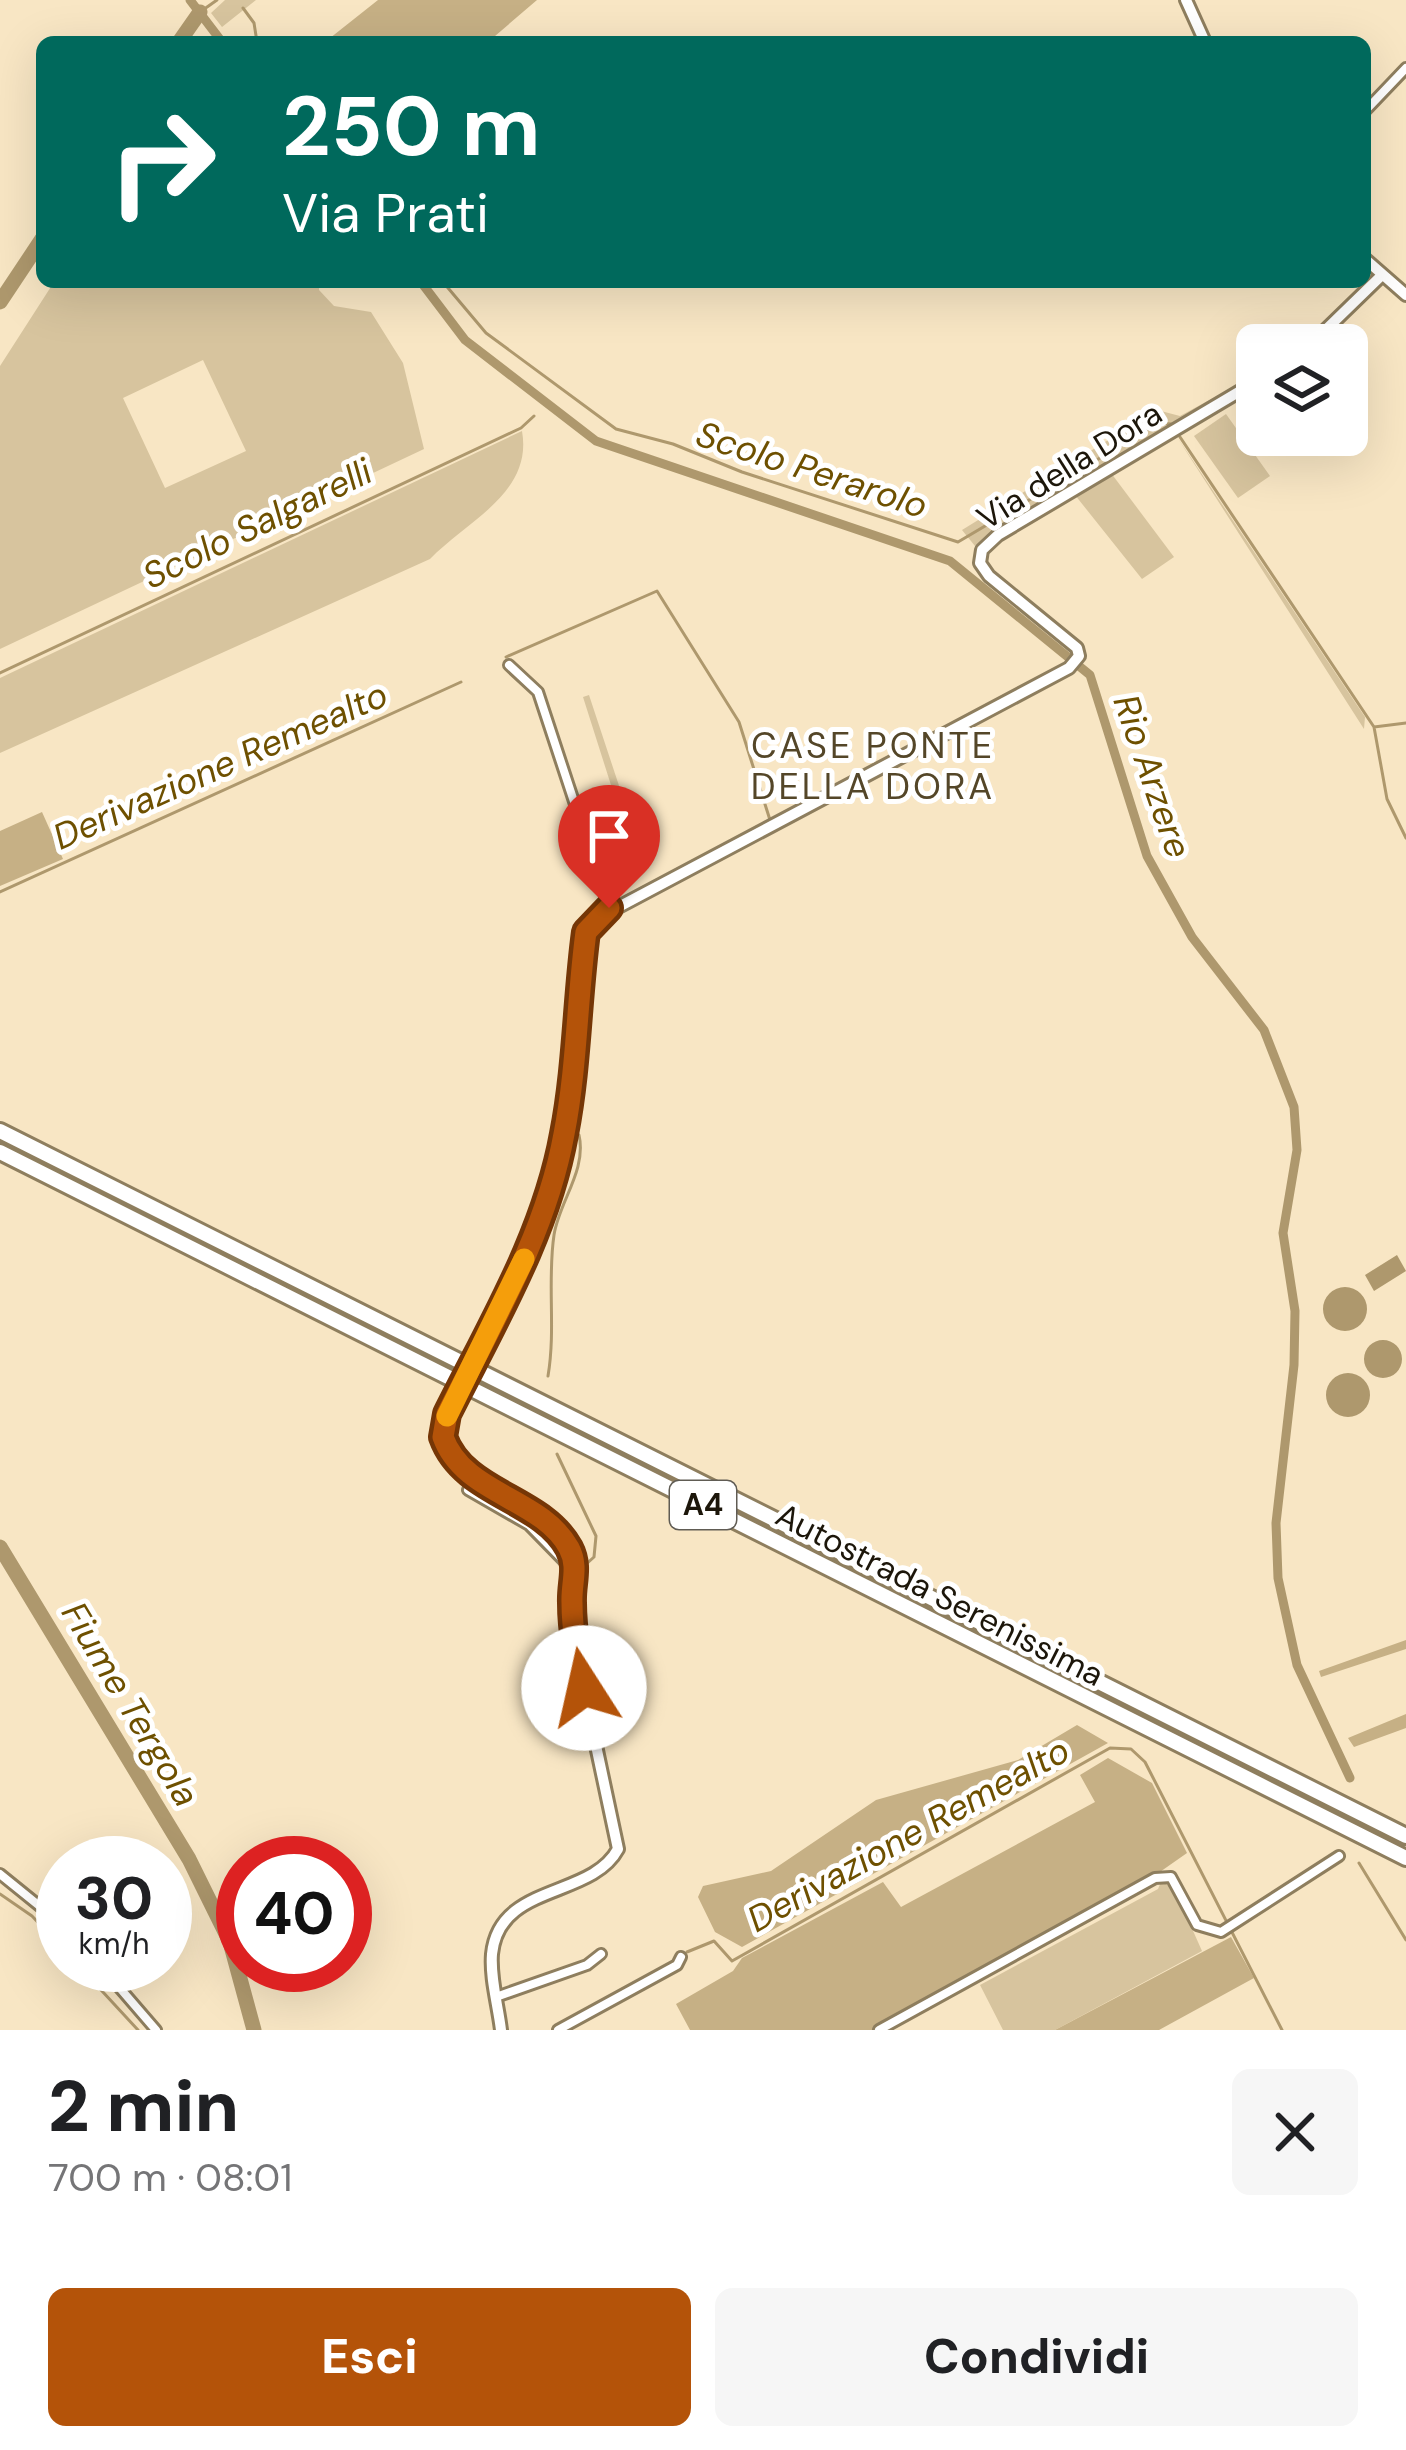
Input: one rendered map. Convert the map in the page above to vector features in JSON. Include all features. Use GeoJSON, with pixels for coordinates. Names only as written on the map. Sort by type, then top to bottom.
{"type":"FeatureCollection","features":[{"type":"Feature","properties":{"kind":"highway","name":"Autostrada Serenissima"},"geometry":{"type":"LineString","coordinates":[[0,1131],[1406,1836]]}},
{"type":"Feature","properties":{"kind":"highway","name":"Autostrada Serenissima"},"geometry":{"type":"LineString","coordinates":[[0,1152],[1406,1858]]}},
{"type":"Feature","properties":{"kind":"street"},"geometry":{"type":"LineString","coordinates":[[1186,0],[1202,36]]}},
{"type":"Feature","properties":{"kind":"street"},"geometry":{"type":"LineString","coordinates":[[1371,105],[1406,68]]}},
{"type":"Feature","properties":{"kind":"street"},"geometry":{"type":"LineString","coordinates":[[1371,265],[1406,296]]}},
{"type":"Feature","properties":{"kind":"street"},"geometry":{"type":"LineString","coordinates":[[1371,285],[1381,275]]}},
{"type":"Feature","properties":{"kind":"street"},"geometry":{"type":"LineString","coordinates":[[1331,324],[1368,288]]}},
{"type":"Feature","properties":{"kind":"street","name":"Via della Dora"},"geometry":{"type":"LineString","coordinates":[[609,908],[1075,660],[1073,644],[989,576],[980,563],[982,550],[1033,514],[1236,393]]}},
{"type":"Feature","properties":{"kind":"street"},"geometry":{"type":"LineString","coordinates":[[501,2030],[492,1954],[509,1920],[531,1899],[598,1874],[618,1849],[574,1642],[575,1572],[567,1544],[450,1456],[443,1437],[447,1414],[528,1251],[552,1184],[565,1133],[586,932],[609,908],[538,692],[509,665]]}},
{"type":"Feature","properties":{"kind":"street"},"geometry":{"type":"LineString","coordinates":[[468,1490],[529,1526],[575,1572]]}},
{"type":"Feature","properties":{"kind":"street"},"geometry":{"type":"LineString","coordinates":[[879,2030],[1155,1878],[1171,1877],[1197,1925],[1221,1932],[1339,1856]]}},
{"type":"Feature","properties":{"kind":"street"},"geometry":{"type":"LineString","coordinates":[[0,1874],[36,1903]]}},
{"type":"Feature","properties":{"kind":"street"},"geometry":{"type":"LineString","coordinates":[[496,1997],[587,1965],[601,1954]]}},
{"type":"Feature","properties":{"kind":"street"},"geometry":{"type":"LineString","coordinates":[[558,2030],[681,1958]]}},
{"type":"Feature","properties":{"kind":"street"},"geometry":{"type":"LineString","coordinates":[[123,1992],[156,2030]]}},
{"type":"Feature","properties":{"kind":"shaded area"},"geometry":{"type":"Polygon","coordinates":[[[225,0],[256,0],[222,27],[211,13],[225,0]]]}},
{"type":"Feature","properties":{"kind":"shaded area"},"geometry":{"type":"Polygon","coordinates":[[[378,0],[537,0],[495,36],[333,36],[378,0]]]}},
{"type":"Feature","properties":{"kind":"shaded area"},"geometry":{"type":"Polygon","coordinates":[[[50,288],[319,288],[334,306],[371,312],[403,363],[424,449],[0,649],[0,366],[50,288]],[[203,360],[123,398],[165,488],[246,451],[203,360]]]}},
{"type":"Feature","properties":{"kind":"shaded area"},"geometry":{"type":"Polygon","coordinates":[[[1236,385],[975,546],[962,530],[1157,410],[1180,416],[1236,385]]]}},
{"type":"Feature","properties":{"kind":"shaded area"},"geometry":{"type":"Polygon","coordinates":[[[1226,414],[1236,428],[1236,456],[1256,456],[1270,476],[1238,498],[1194,436],[1226,414]]]}},
{"type":"Feature","properties":{"kind":"shaded area"},"geometry":{"type":"Polygon","coordinates":[[[522,431],[523,453],[508,488],[430,559],[0,753],[0,678],[522,431]]]}},
{"type":"Feature","properties":{"kind":"shaded area"},"geometry":{"type":"Polygon","coordinates":[[[1177,437],[1365,717],[1364,729],[1177,437]]]}},
{"type":"Feature","properties":{"kind":"shaded area"},"geometry":{"type":"Polygon","coordinates":[[[1111,473],[1174,557],[1142,579],[1075,495],[1111,473]]]}},
{"type":"Feature","properties":{"kind":"shaded area"},"geometry":{"type":"Polygon","coordinates":[[[589,695],[631,822],[624,826],[583,697],[589,695]]]}},
{"type":"Feature","properties":{"kind":"shaded area"},"geometry":{"type":"Polygon","coordinates":[[[42,812],[63,859],[0,886],[0,831],[42,812]]]}},
{"type":"Feature","properties":{"kind":"shaded area"},"geometry":{"type":"Polygon","coordinates":[[[1397,1255],[1406,1271],[1374,1291],[1365,1275],[1397,1255]]]}},
{"type":"Feature","properties":{"kind":"shaded area"},"geometry":{"type":"Polygon","coordinates":[[[1345,1287],[1361,1293],[1367,1309],[1361,1325],[1345,1331],[1329,1325],[1323,1309],[1329,1293],[1345,1287]]]}},
{"type":"Feature","properties":{"kind":"shaded area"},"geometry":{"type":"Polygon","coordinates":[[[1383,1340],[1397,1345],[1402,1359],[1397,1373],[1383,1378],[1369,1373],[1364,1359],[1369,1345],[1383,1340]]]}},
{"type":"Feature","properties":{"kind":"shaded area"},"geometry":{"type":"Polygon","coordinates":[[[1348,1373],[1364,1379],[1370,1395],[1364,1411],[1348,1417],[1332,1411],[1326,1395],[1332,1379],[1348,1373]]]}},
{"type":"Feature","properties":{"kind":"shaded area"},"geometry":{"type":"Polygon","coordinates":[[[1406,1640],[1406,1649],[1321,1677],[1319,1671],[1406,1640]]]}},
{"type":"Feature","properties":{"kind":"shaded area"},"geometry":{"type":"Polygon","coordinates":[[[1406,1714],[1406,1728],[1354,1747],[1348,1738],[1406,1714]]]}},
{"type":"Feature","properties":{"kind":"shaded area"},"geometry":{"type":"Polygon","coordinates":[[[1077,1725],[1108,1743],[742,1947],[715,1932],[698,1897],[703,1886],[771,1871],[876,1800],[1018,1760],[1077,1725]]]}},
{"type":"Feature","properties":{"kind":"shaded area"},"geometry":{"type":"Polygon","coordinates":[[[1108,1758],[1152,1783],[1187,1853],[1157,1874],[873,2030],[690,2030],[676,2004],[733,1971],[742,1958],[883,1882],[901,1907],[1095,1802],[1080,1775],[1108,1758]]]}},
{"type":"Feature","properties":{"kind":"shaded area"},"geometry":{"type":"Polygon","coordinates":[[[1161,1882],[1174,1888],[1202,1951],[1055,2030],[1003,2030],[980,1985],[1158,1889],[1161,1882]]]}},
{"type":"Feature","properties":{"kind":"shaded area"},"geometry":{"type":"Polygon","coordinates":[[[1231,1937],[1254,1978],[1159,2030],[1055,2030],[1231,1937]]]}},
{"type":"Feature","properties":{"kind":"waterway","name":"Rio Arzere"},"geometry":{"type":"LineString","coordinates":[[190,0],[217,36]]}},
{"type":"Feature","properties":{"kind":"waterway"},"geometry":{"type":"LineString","coordinates":[[200,12],[217,0]]}},
{"type":"Feature","properties":{"kind":"waterway"},"geometry":{"type":"LineString","coordinates":[[243,8],[254,23],[256,36]]}},
{"type":"Feature","properties":{"kind":"waterway","name":"Fiume Tergola"},"geometry":{"type":"LineString","coordinates":[[183,36],[200,12]]}},
{"type":"Feature","properties":{"kind":"waterway","name":"Fiume Tergola"},"geometry":{"type":"LineString","coordinates":[[0,302],[36,248]]}},
{"type":"Feature","properties":{"kind":"waterway","name":"Rio Arzere"},"geometry":{"type":"LineString","coordinates":[[426,288],[465,340],[596,441],[950,561],[1090,675],[1147,856],[1192,937],[1264,1030],[1294,1107],[1297,1150],[1283,1233],[1295,1311],[1294,1365],[1276,1523],[1278,1578],[1297,1665],[1350,1778]]}},
{"type":"Feature","properties":{"kind":"waterway","name":"Scolo Perarolo"},"geometry":{"type":"LineString","coordinates":[[448,288],[486,333],[616,429],[673,444],[742,472],[958,542],[1159,423],[1171,424]]}},
{"type":"Feature","properties":{"kind":"waterway","name":"Scolo Salgarelli"},"geometry":{"type":"LineString","coordinates":[[0,673],[521,428],[534,416]]}},
{"type":"Feature","properties":{"kind":"waterway","name":"Scolo Perarolo"},"geometry":{"type":"LineString","coordinates":[[1180,437],[1374,727],[1387,799],[1406,838]]}},
{"type":"Feature","properties":{"kind":"waterway","name":"Derivazione Remealto"},"geometry":{"type":"LineString","coordinates":[[506,657],[657,591],[739,722],[770,820]]}},
{"type":"Feature","properties":{"kind":"waterway","name":"Derivazione Remealto"},"geometry":{"type":"LineString","coordinates":[[0,892],[461,682]]}},
{"type":"Feature","properties":{"kind":"waterway"},"geometry":{"type":"LineString","coordinates":[[1374,727],[1406,723]]}},
{"type":"Feature","properties":{"kind":"waterway","name":"Derivazione Remealto"},"geometry":{"type":"LineString","coordinates":[[654,894],[773,830]]}},
{"type":"Feature","properties":{"kind":"waterway","name":"Derivazione Remealto"},"geometry":{"type":"LineString","coordinates":[[576,1125],[593,937],[603,921]]}},
{"type":"Feature","properties":{"kind":"waterway","name":"Derivazione Remealto"},"geometry":{"type":"LineString","coordinates":[[548,1376],[554,1235],[576,1173],[579,1135]]}},
{"type":"Feature","properties":{"kind":"waterway","name":"Derivazione Remealto"},"geometry":{"type":"LineString","coordinates":[[557,1454],[596,1536],[594,1557],[583,1567]]}},
{"type":"Feature","properties":{"kind":"waterway","name":"Fiume Tergola"},"geometry":{"type":"LineString","coordinates":[[0,1547],[189,1859],[230,1942],[254,2030]]}},
{"type":"Feature","properties":{"kind":"waterway","name":"Derivazione Remealto"},"geometry":{"type":"LineString","coordinates":[[569,1588],[562,1617],[610,1836]]}},
{"type":"Feature","properties":{"kind":"waterway","name":"Derivazione Remealto"},"geometry":{"type":"LineString","coordinates":[[687,1952],[714,1941],[732,1961],[1110,1748],[1131,1749],[1145,1762],[1282,2030]]}},
{"type":"Feature","properties":{"kind":"waterway","name":"Rio Arzere"},"geometry":{"type":"LineString","coordinates":[[1359,1863],[1406,1940]]}},
{"type":"Feature","properties":{"kind":"waterway"},"geometry":{"type":"LineString","coordinates":[[0,1894],[36,1920]]}},
{"type":"Feature","properties":{"kind":"waterway"},"geometry":{"type":"LineString","coordinates":[[103,1992],[138,2030]]}},
{"type":"Feature","properties":{"kind":"slow traffic"},"geometry":{"type":"LineString","coordinates":[[447,1416],[524,1259]]}},
{"type":"Feature","properties":{"kind":"district","name":"CASE PONTE DELLA DORA"},"geometry":{"type":"Point","coordinates":[873,766]}},
{"type":"Feature","properties":{"kind":"route"},"geometry":{"type":"LineString","coordinates":[[584,1688],[574,1642],[571,1598],[575,1572],[567,1544],[553,1529],[463,1470],[450,1456],[443,1437],[447,1414],[528,1251],[552,1184],[565,1133],[586,932],[609,908]]}}]}
